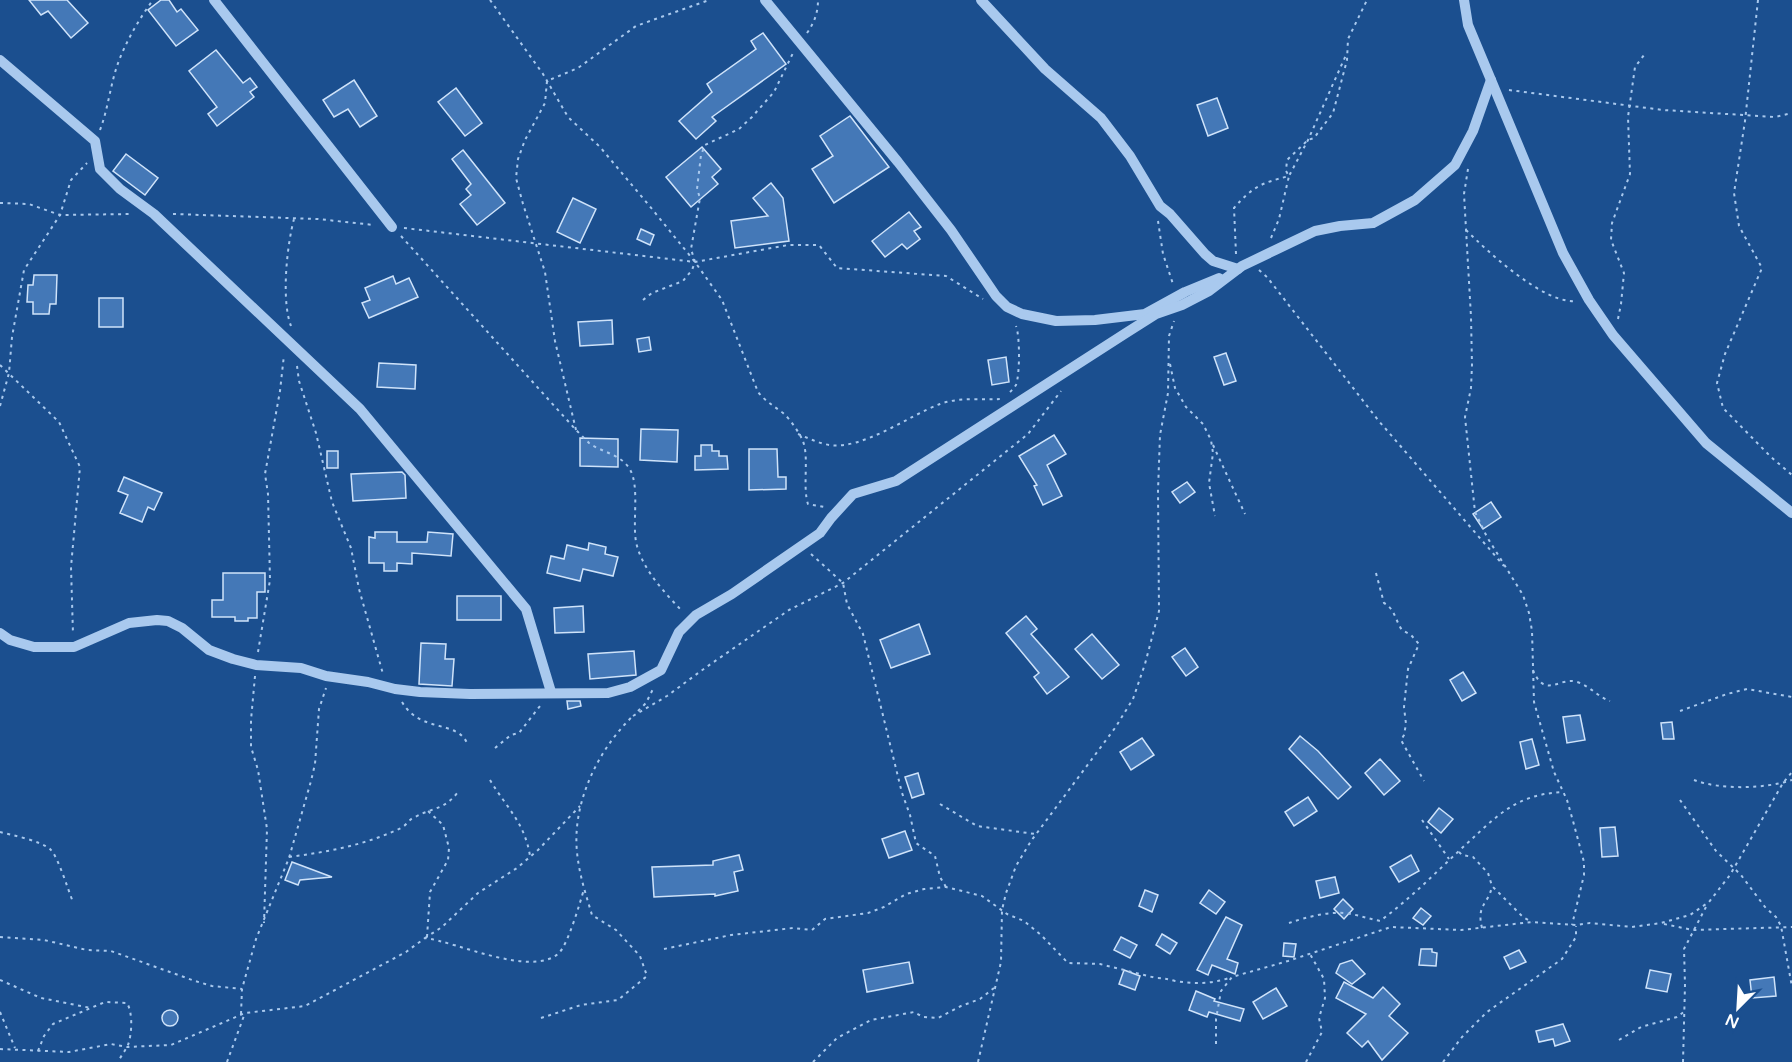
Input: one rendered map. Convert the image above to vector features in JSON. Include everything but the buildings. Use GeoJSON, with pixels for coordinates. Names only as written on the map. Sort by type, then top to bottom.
{"type":"FeatureCollection","features":[{"type":"Feature","properties":{"kind":"street"},"geometry":{"type":"LineString","coordinates":[[214,0],[392,227]]}},
{"type":"Feature","properties":{"kind":"street"},"geometry":{"type":"LineString","coordinates":[[765,0],[925,196],[1007,308],[1022,314],[1056,321],[1095,320],[1145,314],[1176,302]]}},
{"type":"Feature","properties":{"kind":"street"},"geometry":{"type":"LineString","coordinates":[[981,0],[1045,69],[1101,118],[1130,156],[1160,206],[1170,214],[1204,254],[1214,261],[1238,269]]}},
{"type":"Feature","properties":{"kind":"street"},"geometry":{"type":"LineString","coordinates":[[1464,0],[1468,25],[1563,253],[1589,300],[1613,335],[1706,443],[1792,513]]}},
{"type":"Feature","properties":{"kind":"street"},"geometry":{"type":"LineString","coordinates":[[0,60],[95,141],[100,169],[120,189],[154,214],[360,409],[526,609],[551,692]]}},
{"type":"Feature","properties":{"kind":"street"},"geometry":{"type":"LineString","coordinates":[[0,633],[10,640],[34,647],[74,647],[129,623],[158,620],[168,621],[182,628],[209,650],[256,665],[301,668],[326,676],[368,681],[420,693],[608,693],[630,687],[661,670],[679,632],[690,620],[820,533],[853,494],[897,481],[1156,314],[1238,269],[1315,231],[1373,223],[1415,200],[1455,165],[1473,131],[1491,80]]}},
{"type":"Feature","properties":{"kind":"path"},"geometry":{"type":"LineString","coordinates":[[0,406],[9,373],[12,337],[24,270],[60,215],[72,180],[90,160],[105,117],[117,65],[142,15],[153,0]]}},
{"type":"Feature","properties":{"kind":"path"},"geometry":{"type":"LineString","coordinates":[[490,0],[543,74],[568,117],[600,147],[695,262],[722,300],[758,392],[764,400],[784,414],[804,441],[805,494],[808,504],[824,507]]}},
{"type":"Feature","properties":{"kind":"path"},"geometry":{"type":"LineString","coordinates":[[547,81],[578,68],[636,26],[709,0]]}},
{"type":"Feature","properties":{"kind":"path"},"geometry":{"type":"LineString","coordinates":[[643,300],[652,293],[683,281],[692,270],[695,262],[691,249],[700,198],[697,189],[701,155],[705,145],[739,129],[774,92],[793,54],[814,23],[818,0]]}},
{"type":"Feature","properties":{"kind":"path"},"geometry":{"type":"LineString","coordinates":[[1289,176],[1286,171],[1287,160],[1308,140],[1314,138],[1333,113],[1348,39],[1368,0]]}},
{"type":"Feature","properties":{"kind":"path"},"geometry":{"type":"LineString","coordinates":[[1758,0],[1746,115],[1734,193],[1738,226],[1762,268],[1725,354],[1717,383],[1723,408],[1792,475]]}},
{"type":"Feature","properties":{"kind":"path"},"geometry":{"type":"LineString","coordinates":[[1267,277],[1261,263],[1279,219],[1289,176],[1308,140],[1347,52]]}},
{"type":"Feature","properties":{"kind":"path"},"geometry":{"type":"LineString","coordinates":[[1613,335],[1621,304],[1624,273],[1611,240],[1612,223],[1630,174],[1629,105],[1635,67],[1644,55]]}},
{"type":"Feature","properties":{"kind":"path"},"geometry":{"type":"LineString","coordinates":[[1491,80],[1511,92],[1629,105],[1775,117],[1792,113]]}},
{"type":"Feature","properties":{"kind":"path"},"geometry":{"type":"LineString","coordinates":[[547,81],[544,103],[525,140],[516,178],[522,204],[545,272],[555,341],[576,430]]}},
{"type":"Feature","properties":{"kind":"path"},"geometry":{"type":"LineString","coordinates":[[1443,1062],[1462,1037],[1487,1012],[1562,959],[1576,937],[1574,925],[1584,875],[1584,862],[1534,702],[1532,632],[1529,613],[1523,595],[1487,537],[1475,512],[1465,417],[1471,388],[1472,365],[1464,195],[1468,163]]}},
{"type":"Feature","properties":{"kind":"path"},"geometry":{"type":"LineString","coordinates":[[1289,176],[1264,183],[1248,191],[1234,208],[1238,269],[1256,268],[1267,277],[1378,420],[1511,575]]}},
{"type":"Feature","properties":{"kind":"path"},"geometry":{"type":"LineString","coordinates":[[0,203],[29,204],[60,215],[130,214]]}},
{"type":"Feature","properties":{"kind":"path"},"geometry":{"type":"LineString","coordinates":[[978,1062],[984,1045],[1001,962],[1002,910],[1020,858],[1116,728],[1133,699],[1159,611],[1160,435],[1168,393],[1169,336],[1176,302],[1172,279],[1162,254],[1158,222],[1160,206]]}},
{"type":"Feature","properties":{"kind":"path"},"geometry":{"type":"LineString","coordinates":[[154,214],[318,219],[695,262],[788,245],[819,245],[837,268],[946,276],[985,301]]}},
{"type":"Feature","properties":{"kind":"path"},"geometry":{"type":"LineString","coordinates":[[294,219],[289,236],[286,270],[290,322],[298,342],[296,362],[299,381],[316,433],[332,502],[351,548],[377,659],[387,686],[395,689],[413,716],[428,724],[457,731],[464,735],[467,743]]}},
{"type":"Feature","properties":{"kind":"path"},"geometry":{"type":"LineString","coordinates":[[392,227],[576,430],[590,444],[613,454],[629,468],[635,495],[637,546],[650,572],[690,620]]}},
{"type":"Feature","properties":{"kind":"path"},"geometry":{"type":"LineString","coordinates":[[1466,230],[1512,270],[1548,294],[1568,302],[1589,300]]}},
{"type":"Feature","properties":{"kind":"path"},"geometry":{"type":"LineString","coordinates":[[264,923],[267,829],[258,770],[251,747],[250,720],[256,665],[270,580],[268,494],[265,474],[290,322]]}},
{"type":"Feature","properties":{"kind":"path"},"geometry":{"type":"LineString","coordinates":[[798,434],[829,445],[845,445],[862,441],[943,403],[999,399],[1016,385],[1018,330],[1015,323]]}},
{"type":"Feature","properties":{"kind":"path"},"geometry":{"type":"LineString","coordinates":[[1168,358],[1175,388],[1186,407],[1203,424],[1245,514]]}},
{"type":"Feature","properties":{"kind":"path"},"geometry":{"type":"LineString","coordinates":[[0,365],[59,422],[80,467],[71,567],[74,647]]}},
{"type":"Feature","properties":{"kind":"path"},"geometry":{"type":"LineString","coordinates":[[633,716],[667,696],[789,610],[843,583],[1028,434],[1062,389]]}},
{"type":"Feature","properties":{"kind":"path"},"geometry":{"type":"LineString","coordinates":[[1211,440],[1213,453],[1209,483],[1215,516]]}},
{"type":"Feature","properties":{"kind":"path"},"geometry":{"type":"LineString","coordinates":[[803,546],[843,583],[847,604],[863,634],[916,843],[935,856],[940,877],[946,887]]}},
{"type":"Feature","properties":{"kind":"path"},"geometry":{"type":"LineString","coordinates":[[1376,573],[1384,603],[1390,606],[1395,613],[1402,630],[1411,635],[1419,644],[1408,669],[1404,707],[1406,724],[1401,740],[1424,781]]}},
{"type":"Feature","properties":{"kind":"path"},"geometry":{"type":"LineString","coordinates":[[1533,667],[1537,678],[1542,683],[1560,685],[1572,680],[1610,701]]}},
{"type":"Feature","properties":{"kind":"path"},"geometry":{"type":"LineString","coordinates":[[541,1018],[580,1005],[618,1000],[646,976],[640,956],[616,930],[592,915],[584,889],[577,851],[577,822],[581,804],[606,749],[617,731],[646,703],[661,670]]}},
{"type":"Feature","properties":{"kind":"path"},"geometry":{"type":"LineString","coordinates":[[227,1062],[243,1013],[242,989],[256,939],[289,858],[315,764],[319,710],[325,692],[326,676]]}},
{"type":"Feature","properties":{"kind":"path"},"geometry":{"type":"LineString","coordinates":[[1680,711],[1747,689],[1792,697]]}},
{"type":"Feature","properties":{"kind":"path"},"geometry":{"type":"LineString","coordinates":[[495,748],[524,728],[551,692]]}},
{"type":"Feature","properties":{"kind":"path"},"geometry":{"type":"LineString","coordinates":[[1683,1062],[1684,949],[1709,902],[1734,869],[1783,783],[1792,772]]}},
{"type":"Feature","properties":{"kind":"path"},"geometry":{"type":"LineString","coordinates":[[490,780],[521,824],[528,842],[530,856]]}},
{"type":"Feature","properties":{"kind":"path"},"geometry":{"type":"LineString","coordinates":[[1694,780],[1707,785],[1731,788],[1783,783],[1792,780]]}},
{"type":"Feature","properties":{"kind":"path"},"geometry":{"type":"LineString","coordinates":[[289,858],[363,843],[405,826],[411,819],[428,811],[449,804],[458,792]]}},
{"type":"Feature","properties":{"kind":"path"},"geometry":{"type":"LineString","coordinates":[[1289,923],[1302,918],[1332,914],[1349,914],[1380,921],[1488,824],[1526,799],[1544,793],[1563,792]]}},
{"type":"Feature","properties":{"kind":"path"},"geometry":{"type":"LineString","coordinates":[[1680,800],[1716,851],[1741,875],[1765,907],[1776,917],[1781,926],[1792,987]]}},
{"type":"Feature","properties":{"kind":"path"},"geometry":{"type":"LineString","coordinates":[[0,1049],[69,1052],[111,1044],[127,1047],[171,1044],[243,1013],[305,1006],[406,952],[442,927],[478,892],[517,868],[581,804]]}},
{"type":"Feature","properties":{"kind":"path"},"geometry":{"type":"LineString","coordinates":[[940,804],[977,826],[1037,834]]}},
{"type":"Feature","properties":{"kind":"path"},"geometry":{"type":"LineString","coordinates":[[426,937],[430,892],[448,860],[449,848],[444,825],[428,811]]}},
{"type":"Feature","properties":{"kind":"path"},"geometry":{"type":"LineString","coordinates":[[1422,820],[1449,859]]}},
{"type":"Feature","properties":{"kind":"path"},"geometry":{"type":"LineString","coordinates":[[0,831],[50,849],[58,862],[73,902]]}},
{"type":"Feature","properties":{"kind":"path"},"geometry":{"type":"LineString","coordinates":[[1458,851],[1462,855],[1473,857],[1488,873],[1492,886],[1491,892],[1481,906],[1482,928]]}},
{"type":"Feature","properties":{"kind":"path"},"geometry":{"type":"LineString","coordinates":[[1492,886],[1523,917],[1532,922]]}},
{"type":"Feature","properties":{"kind":"path"},"geometry":{"type":"LineString","coordinates":[[664,949],[743,933],[793,928],[812,930],[825,919],[868,913],[906,894],[924,889],[946,887],[982,896],[1002,910],[1024,921],[1041,934],[1068,963],[1100,964],[1156,978],[1213,983],[1391,927],[1461,930],[1532,922],[1574,925],[1590,923],[1632,927],[1661,924],[1689,915],[1709,902]]}},
{"type":"Feature","properties":{"kind":"path"},"geometry":{"type":"LineString","coordinates":[[426,937],[523,962],[549,960],[560,952],[584,889]]}},
{"type":"Feature","properties":{"kind":"path"},"geometry":{"type":"LineString","coordinates":[[1661,924],[1693,930],[1792,927]]}},
{"type":"Feature","properties":{"kind":"path"},"geometry":{"type":"LineString","coordinates":[[0,937],[44,940],[87,950],[111,951],[195,981],[242,989]]}},
{"type":"Feature","properties":{"kind":"path"},"geometry":{"type":"LineString","coordinates":[[1306,1062],[1322,1032],[1319,1018],[1325,998],[1324,979],[1310,954]]}},
{"type":"Feature","properties":{"kind":"path"},"geometry":{"type":"LineString","coordinates":[[1216,1044],[1216,1019],[1221,991],[1232,977]]}},
{"type":"Feature","properties":{"kind":"path"},"geometry":{"type":"LineString","coordinates":[[0,980],[41,998],[92,1008]]}},
{"type":"Feature","properties":{"kind":"path"},"geometry":{"type":"LineString","coordinates":[[813,1062],[837,1038],[871,1020],[914,1012],[923,1017],[938,1018],[980,999],[994,988]]}},
{"type":"Feature","properties":{"kind":"path"},"geometry":{"type":"LineString","coordinates":[[38,1051],[44,1035],[53,1024],[105,1002],[127,1003],[130,1009],[130,1034],[127,1047],[118,1062]]}},
{"type":"Feature","properties":{"kind":"path"},"geometry":{"type":"LineString","coordinates":[[1618,1040],[1641,1027],[1677,1017],[1685,1011]]}},
{"type":"Feature","properties":{"kind":"path"},"geometry":{"type":"LineString","coordinates":[[0,1012],[15,1050]]}}]}
